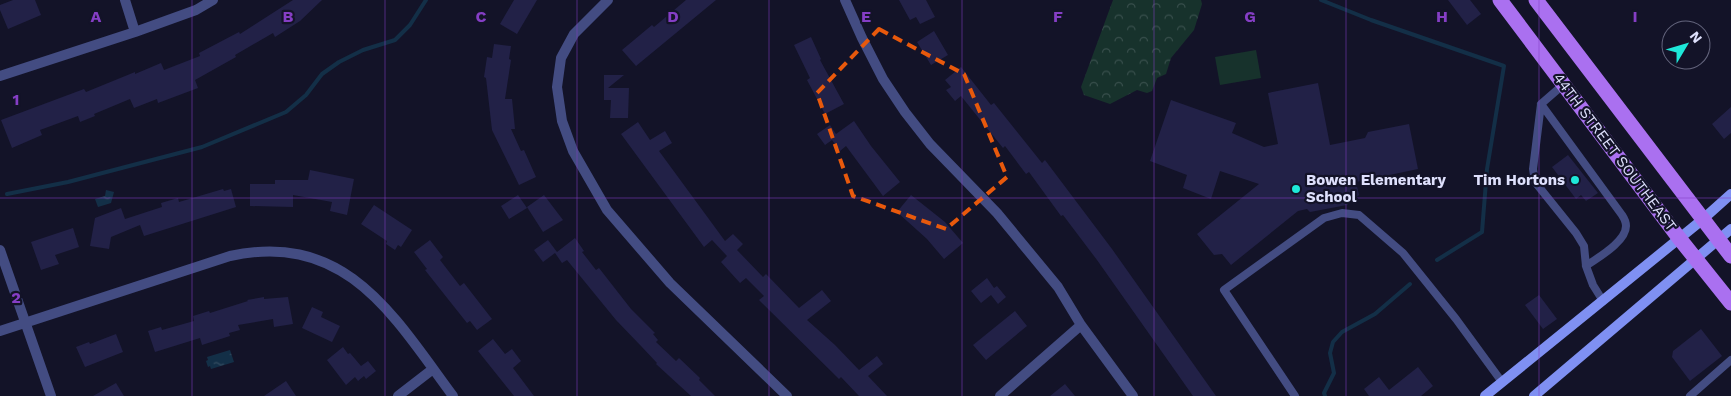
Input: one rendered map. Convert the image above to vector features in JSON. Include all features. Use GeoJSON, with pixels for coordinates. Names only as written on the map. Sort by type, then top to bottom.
{"type":"FeatureCollection","features":[{"type":"Feature","properties":{"kind":"main road","name":"44TH STREET SOUTHEAST"},"geometry":{"type":"LineString","coordinates":[[1500,0],[1679,238],[1731,303]]}},
{"type":"Feature","properties":{"kind":"main road","name":"44TH STREET SOUTHEAST"},"geometry":{"type":"LineString","coordinates":[[1536,1],[1731,256]]}},
{"type":"Feature","properties":{"kind":"main road"},"geometry":{"type":"LineString","coordinates":[[1486,396],[1702,220],[1731,194]]}},
{"type":"Feature","properties":{"kind":"main road"},"geometry":{"type":"LineString","coordinates":[[1534,396],[1731,229]]}},
{"type":"Feature","properties":{"kind":"street"},"geometry":{"type":"LineString","coordinates":[[125,0],[135,32]]}},
{"type":"Feature","properties":{"kind":"street"},"geometry":{"type":"LineString","coordinates":[[0,76],[135,32],[196,10],[213,0]]}},
{"type":"Feature","properties":{"kind":"street"},"geometry":{"type":"LineString","coordinates":[[608,0],[574,34],[561,58],[557,87],[562,122],[573,151],[607,210],[670,283],[787,396]]}},
{"type":"Feature","properties":{"kind":"street"},"geometry":{"type":"LineString","coordinates":[[845,0],[883,79],[905,112],[930,144],[997,213],[1058,287],[1081,325],[1134,396]]}},
{"type":"Feature","properties":{"kind":"street"},"geometry":{"type":"LineString","coordinates":[[0,250],[51,396]]}},
{"type":"Feature","properties":{"kind":"street"},"geometry":{"type":"LineString","coordinates":[[0,331],[230,256],[247,252],[277,250],[319,259],[337,267],[353,278],[377,298],[400,324],[453,396]]}},
{"type":"Feature","properties":{"kind":"street"},"geometry":{"type":"LineString","coordinates":[[1000,396],[1081,325]]}},
{"type":"Feature","properties":{"kind":"street"},"geometry":{"type":"LineString","coordinates":[[398,396],[433,369]]}},
{"type":"Feature","properties":{"kind":"lane"},"geometry":{"type":"LineString","coordinates":[[1564,84],[1541,104],[1533,169],[1535,182],[1576,233],[1584,246],[1586,266],[1593,285],[1603,301]]}},
{"type":"Feature","properties":{"kind":"lane"},"geometry":{"type":"LineString","coordinates":[[1541,104],[1622,215],[1626,225],[1625,232],[1618,242],[1586,266]]}},
{"type":"Feature","properties":{"kind":"lane"},"geometry":{"type":"LineString","coordinates":[[1295,396],[1224,290],[1324,218],[1342,212],[1359,215],[1403,253],[1453,315],[1502,382]]}},
{"type":"Feature","properties":{"kind":"lane"},"geometry":{"type":"LineString","coordinates":[[1690,396],[1731,360]]}},
{"type":"Feature","properties":{"kind":"highlighted area"},"geometry":{"type":"Polygon","coordinates":[[[879,29],[964,74],[1007,177],[946,229],[853,196],[817,93],[879,29]]]}},
{"type":"Feature","properties":{"kind":"green space"},"geometry":{"type":"Polygon","coordinates":[[[1113,0],[1201,0],[1202,4],[1194,30],[1171,58],[1166,74],[1157,78],[1152,91],[1147,93],[1137,90],[1110,104],[1084,95],[1081,87],[1113,0]]]}},
{"type":"Feature","properties":{"kind":"green space"},"geometry":{"type":"Polygon","coordinates":[[[1256,50],[1261,78],[1220,85],[1215,57],[1256,50]]]}},
{"type":"Feature","properties":{"kind":"water"},"geometry":{"type":"Polygon","coordinates":[[[106,190],[114,192],[111,203],[98,207],[95,199],[105,196],[106,190]]]}},
{"type":"Feature","properties":{"kind":"water"},"geometry":{"type":"Polygon","coordinates":[[[230,350],[234,362],[211,369],[210,366],[208,367],[207,357],[230,350]]]}},
{"type":"Feature","properties":{"kind":"building"},"geometry":{"type":"Polygon","coordinates":[[[13,0],[35,0],[41,15],[8,29],[0,10],[0,5],[13,0]]]}},
{"type":"Feature","properties":{"kind":"building"},"geometry":{"type":"Polygon","coordinates":[[[293,0],[322,0],[300,21],[275,37],[273,33],[195,80],[198,88],[158,103],[157,99],[134,108],[130,99],[80,122],[78,116],[40,130],[42,135],[12,148],[1,120],[84,89],[86,92],[161,63],[164,70],[200,56],[199,53],[239,32],[240,34],[293,0]]]}},
{"type":"Feature","properties":{"kind":"building"},"geometry":{"type":"Polygon","coordinates":[[[514,0],[537,0],[517,34],[500,24],[514,0]]]}},
{"type":"Feature","properties":{"kind":"building"},"geometry":{"type":"Polygon","coordinates":[[[686,0],[716,0],[636,66],[622,50],[652,25],[654,27],[686,0]]]}},
{"type":"Feature","properties":{"kind":"building"},"geometry":{"type":"Polygon","coordinates":[[[899,0],[926,0],[935,17],[920,24],[916,17],[910,20],[899,0]]]}},
{"type":"Feature","properties":{"kind":"building"},"geometry":{"type":"Polygon","coordinates":[[[1448,0],[1470,0],[1481,14],[1467,25],[1448,0]]]}},
{"type":"Feature","properties":{"kind":"building"},"geometry":{"type":"Polygon","coordinates":[[[934,31],[948,55],[931,65],[917,42],[934,31]]]}},
{"type":"Feature","properties":{"kind":"building"},"geometry":{"type":"Polygon","coordinates":[[[811,37],[820,60],[844,104],[825,114],[807,80],[810,78],[794,45],[811,37]]]}},
{"type":"Feature","properties":{"kind":"building"},"geometry":{"type":"Polygon","coordinates":[[[494,44],[511,46],[509,59],[511,60],[505,99],[512,99],[515,129],[511,129],[521,151],[524,150],[536,177],[519,185],[492,130],[486,78],[484,77],[487,57],[492,58],[494,44]]]}},
{"type":"Feature","properties":{"kind":"building"},"geometry":{"type":"Polygon","coordinates":[[[961,67],[991,105],[994,103],[1042,163],[1045,160],[1112,249],[1216,396],[1193,396],[1097,260],[1063,215],[1061,216],[1029,172],[1026,174],[1005,146],[1003,148],[961,96],[955,101],[946,90],[951,87],[945,80],[961,67]]]}},
{"type":"Feature","properties":{"kind":"building"},"geometry":{"type":"Polygon","coordinates":[[[604,75],[624,75],[608,88],[629,88],[628,118],[610,118],[611,100],[604,100],[604,75]]]}},
{"type":"Feature","properties":{"kind":"building","name":"Bowen Elementary School"},"geometry":{"type":"Polygon","coordinates":[[[1318,83],[1330,145],[1365,138],[1368,132],[1409,124],[1418,169],[1356,182],[1359,195],[1347,205],[1310,212],[1307,209],[1298,211],[1231,265],[1222,254],[1214,255],[1197,234],[1259,184],[1220,171],[1211,199],[1183,188],[1187,175],[1150,161],[1171,100],[1236,123],[1232,133],[1264,147],[1278,144],[1268,93],[1318,83]]]}},
{"type":"Feature","properties":{"kind":"building"},"geometry":{"type":"Polygon","coordinates":[[[1731,107],[1731,133],[1724,139],[1712,124],[1731,107]]]}},
{"type":"Feature","properties":{"kind":"building"},"geometry":{"type":"Polygon","coordinates":[[[854,121],[900,182],[883,196],[846,146],[840,151],[832,140],[825,145],[817,134],[830,125],[836,134],[854,121]]]}},
{"type":"Feature","properties":{"kind":"building"},"geometry":{"type":"Polygon","coordinates":[[[638,122],[650,140],[665,131],[672,143],[659,151],[725,241],[733,234],[743,244],[737,250],[763,277],[766,274],[799,308],[822,290],[831,301],[807,320],[859,370],[877,356],[883,364],[868,376],[887,396],[859,396],[841,377],[839,379],[759,300],[764,296],[746,278],[740,283],[721,262],[727,256],[712,240],[704,247],[621,134],[638,122]]]}},
{"type":"Feature","properties":{"kind":"building","name":"Tim Hortons"},"geometry":{"type":"Polygon","coordinates":[[[1568,155],[1598,193],[1586,201],[1581,195],[1576,199],[1552,167],[1568,155]]]}},
{"type":"Feature","properties":{"kind":"building"},"geometry":{"type":"Polygon","coordinates":[[[310,170],[354,179],[347,215],[330,211],[332,202],[293,195],[293,207],[250,206],[250,184],[275,184],[275,180],[308,180],[310,170]]]}},
{"type":"Feature","properties":{"kind":"building"},"geometry":{"type":"Polygon","coordinates":[[[223,189],[224,191],[231,189],[236,207],[144,236],[140,225],[111,237],[109,249],[90,246],[95,218],[121,208],[125,219],[162,207],[161,203],[178,198],[179,202],[223,189]]]}},
{"type":"Feature","properties":{"kind":"building"},"geometry":{"type":"Polygon","coordinates":[[[518,195],[527,208],[509,219],[501,206],[518,195]]]}},
{"type":"Feature","properties":{"kind":"building"},"geometry":{"type":"Polygon","coordinates":[[[544,195],[563,220],[543,232],[527,207],[544,195]]]}},
{"type":"Feature","properties":{"kind":"building"},"geometry":{"type":"Polygon","coordinates":[[[911,195],[945,222],[963,243],[944,259],[927,239],[897,212],[911,195]]]}},
{"type":"Feature","properties":{"kind":"building"},"geometry":{"type":"Polygon","coordinates":[[[374,205],[412,230],[401,247],[398,245],[395,250],[386,244],[387,241],[361,224],[374,205]]]}},
{"type":"Feature","properties":{"kind":"building"},"geometry":{"type":"Polygon","coordinates":[[[73,228],[79,247],[55,255],[59,264],[41,270],[31,242],[73,228]]]}},
{"type":"Feature","properties":{"kind":"building"},"geometry":{"type":"Polygon","coordinates":[[[575,238],[584,251],[582,252],[596,270],[599,268],[631,309],[655,333],[653,334],[658,340],[656,342],[676,361],[679,358],[715,396],[691,396],[656,364],[616,320],[567,260],[562,263],[555,253],[543,262],[534,250],[548,240],[557,252],[575,238]]]}},
{"type":"Feature","properties":{"kind":"building"},"geometry":{"type":"Polygon","coordinates":[[[430,240],[443,257],[440,260],[460,286],[464,283],[492,319],[477,330],[470,321],[467,323],[425,270],[427,269],[414,252],[430,240]]]}},
{"type":"Feature","properties":{"kind":"building"},"geometry":{"type":"Polygon","coordinates":[[[987,278],[994,288],[997,286],[1006,297],[998,304],[991,295],[981,303],[971,291],[987,278]]]}},
{"type":"Feature","properties":{"kind":"building"},"geometry":{"type":"Polygon","coordinates":[[[1539,295],[1557,319],[1543,329],[1525,305],[1539,295]]]}},
{"type":"Feature","properties":{"kind":"building"},"geometry":{"type":"Polygon","coordinates":[[[264,297],[264,299],[288,297],[293,324],[274,327],[273,319],[238,325],[240,330],[229,333],[230,336],[202,345],[200,338],[155,352],[148,331],[161,327],[162,330],[194,321],[193,316],[264,297]]]}},
{"type":"Feature","properties":{"kind":"building"},"geometry":{"type":"Polygon","coordinates":[[[312,307],[323,312],[321,317],[340,326],[332,342],[302,328],[312,307]]]}},
{"type":"Feature","properties":{"kind":"building"},"geometry":{"type":"Polygon","coordinates":[[[1015,311],[1027,326],[986,360],[973,345],[1015,311]]]}},
{"type":"Feature","properties":{"kind":"building"},"geometry":{"type":"Polygon","coordinates":[[[1701,329],[1722,356],[1690,381],[1672,357],[1673,351],[1701,329]]]}},
{"type":"Feature","properties":{"kind":"building"},"geometry":{"type":"Polygon","coordinates":[[[116,334],[123,352],[85,367],[76,347],[116,334]]]}},
{"type":"Feature","properties":{"kind":"building"},"geometry":{"type":"Polygon","coordinates":[[[493,339],[505,354],[512,349],[521,361],[513,368],[534,396],[514,396],[478,351],[493,339]]]}},
{"type":"Feature","properties":{"kind":"building"},"geometry":{"type":"Polygon","coordinates":[[[343,347],[361,366],[368,361],[376,371],[366,379],[364,376],[358,381],[355,377],[346,385],[327,360],[343,347]]]}},
{"type":"Feature","properties":{"kind":"building"},"geometry":{"type":"Polygon","coordinates":[[[1418,367],[1433,386],[1421,396],[1369,396],[1364,389],[1379,377],[1389,390],[1418,367]]]}},
{"type":"Feature","properties":{"kind":"building"},"geometry":{"type":"Polygon","coordinates":[[[286,381],[296,396],[264,396],[286,381]]]}},
{"type":"Feature","properties":{"kind":"building"},"geometry":{"type":"Polygon","coordinates":[[[116,383],[124,396],[93,396],[116,383]]]}},
{"type":"Feature","properties":{"kind":"building"},"geometry":{"type":"Polygon","coordinates":[[[1065,384],[1075,396],[1050,396],[1065,384]]]}},
{"type":"Feature","properties":{"kind":"waterway"},"geometry":{"type":"LineString","coordinates":[[7,194],[68,182],[202,147],[286,112],[306,95],[322,74],[339,62],[363,50],[395,40],[410,25],[426,0]]}},
{"type":"Feature","properties":{"kind":"waterway"},"geometry":{"type":"LineString","coordinates":[[1321,0],[1371,20],[1504,66],[1487,169],[1482,232],[1437,260]]}},
{"type":"Feature","properties":{"kind":"waterway"},"geometry":{"type":"LineString","coordinates":[[1325,396],[1324,393],[1334,373],[1330,353],[1333,342],[1342,332],[1375,314],[1410,284]]}},
{"type":"Feature","properties":{"kind":"place","name":"Tim Hortons"},"geometry":{"type":"Point","coordinates":[1575,180]}},
{"type":"Feature","properties":{"kind":"place","name":"Bowen Elementary School"},"geometry":{"type":"Point","coordinates":[1296,189]}}]}
